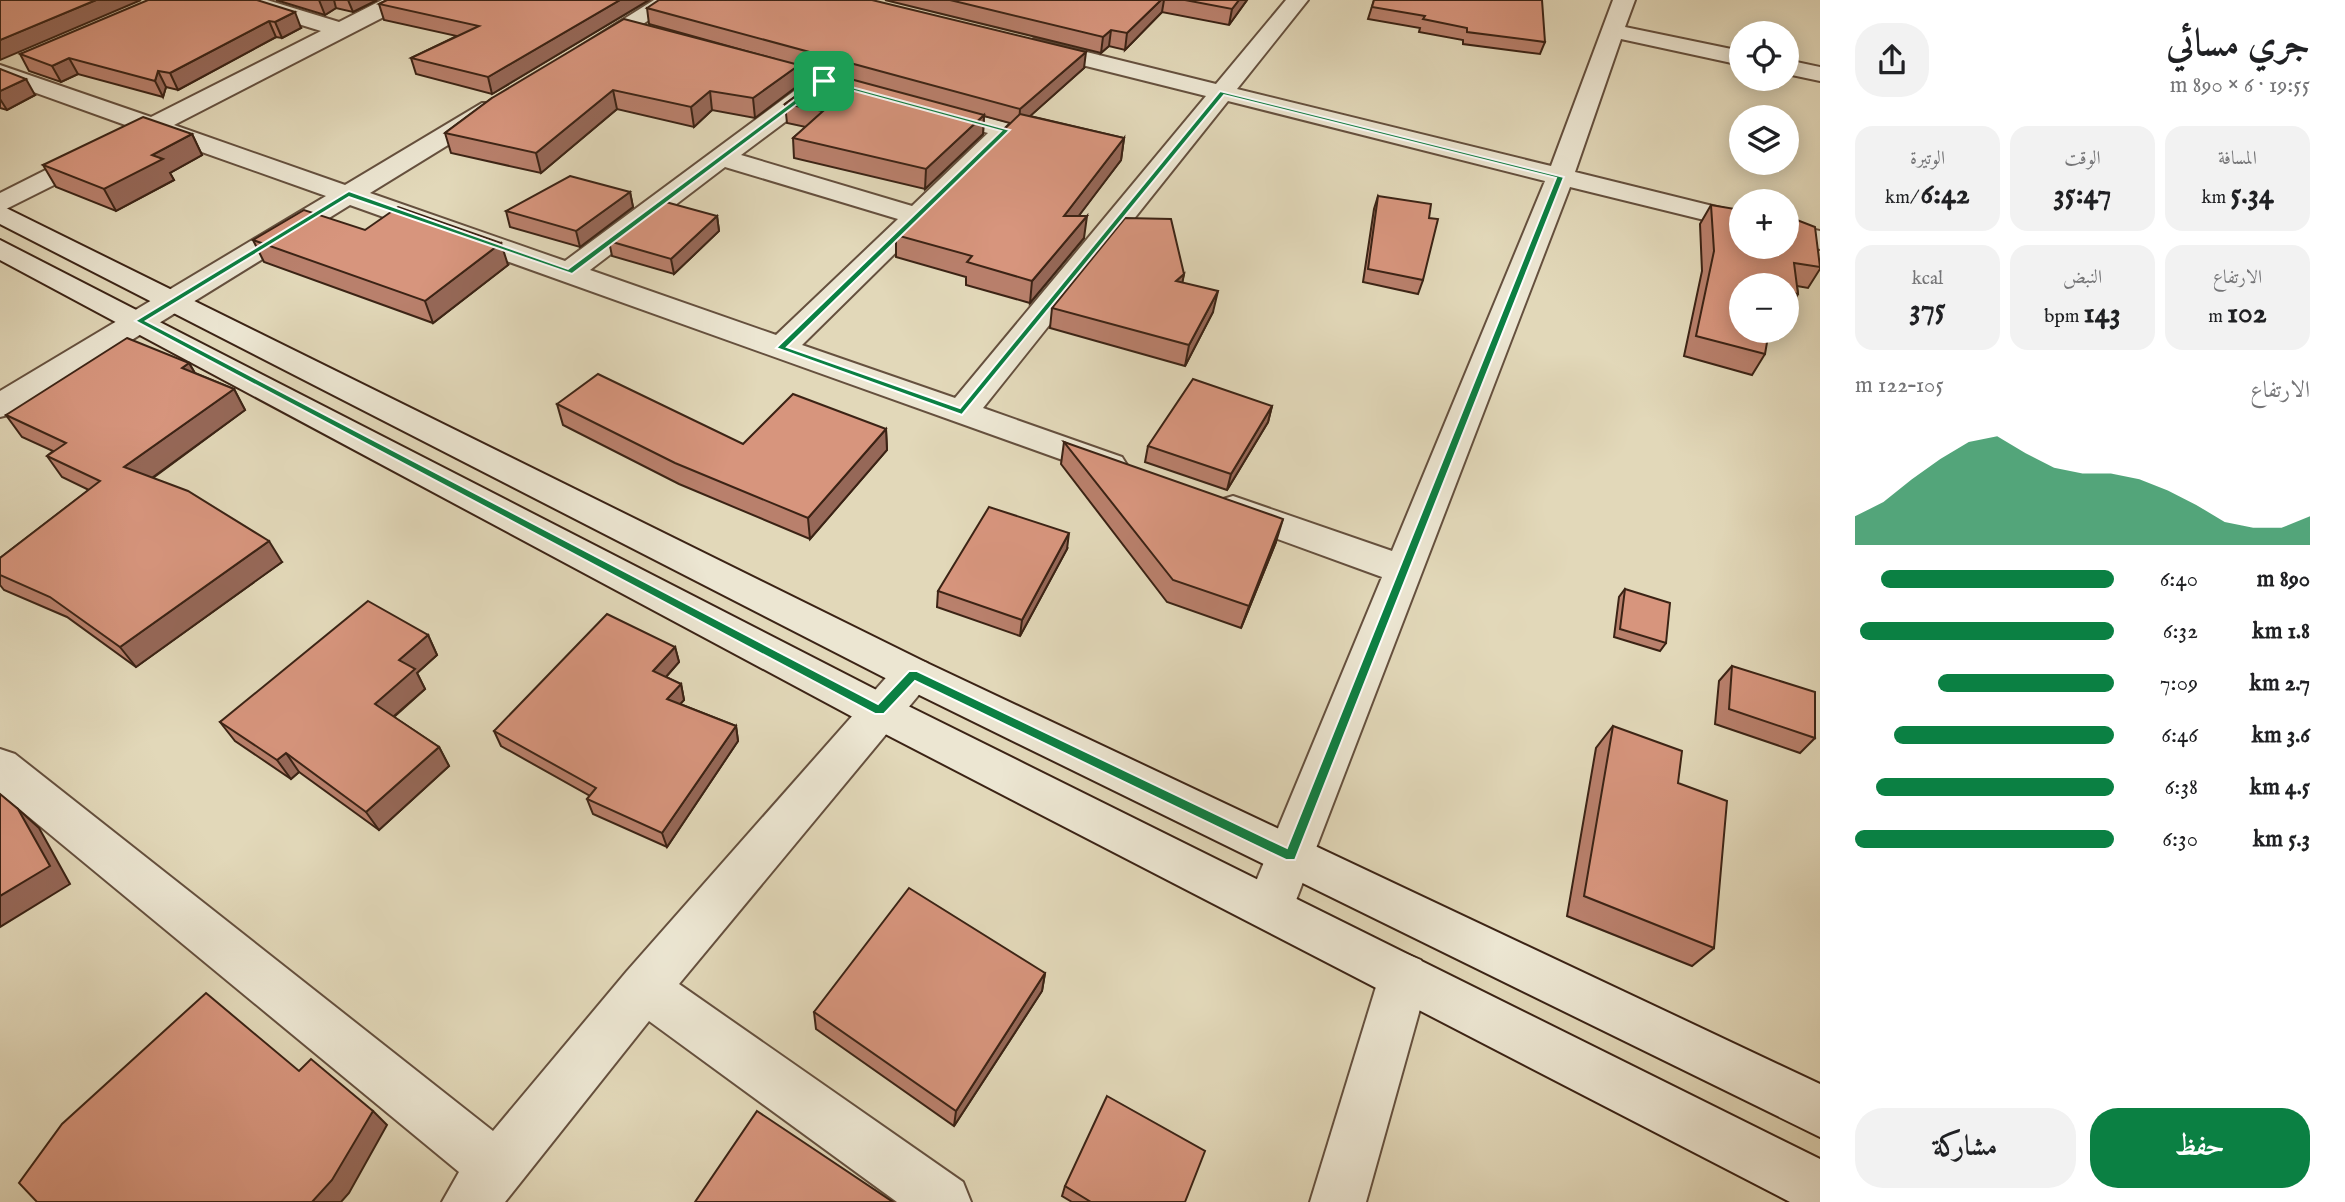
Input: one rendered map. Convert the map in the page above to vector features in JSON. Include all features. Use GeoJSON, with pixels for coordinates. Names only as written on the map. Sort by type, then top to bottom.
{"type":"FeatureCollection","features":[{"type":"Feature","properties":{"kind":"street"},"geometry":{"type":"LineString","coordinates":[[245,0],[341,30]]}},
{"type":"Feature","properties":{"kind":"street"},"geometry":{"type":"LineString","coordinates":[[0,204],[399,0]]}},
{"type":"Feature","properties":{"kind":"street"},"geometry":{"type":"LineString","coordinates":[[567,62],[669,0]]}},
{"type":"Feature","properties":{"kind":"street"},"geometry":{"type":"LineString","coordinates":[[962,412],[1297,0]]}},
{"type":"Feature","properties":{"kind":"street"},"geometry":{"type":"LineString","coordinates":[[1269,908],[1560,177],[1614,9],[1729,53]]}},
{"type":"Feature","properties":{"kind":"street"},"geometry":{"type":"LineString","coordinates":[[624,27],[651,34]]}},
{"type":"Feature","properties":{"kind":"street"},"geometry":{"type":"LineString","coordinates":[[1011,40],[1729,218]]}},
{"type":"Feature","properties":{"kind":"street"},"geometry":{"type":"LineString","coordinates":[[731,56],[1006,130],[781,348]]}},
{"type":"Feature","properties":{"kind":"street"},"geometry":{"type":"LineString","coordinates":[[9,68],[156,125],[1131,472]]}},
{"type":"Feature","properties":{"kind":"street"},"geometry":{"type":"LineString","coordinates":[[1799,70],[1820,74]]}},
{"type":"Feature","properties":{"kind":"street"},"geometry":{"type":"LineString","coordinates":[[569,272],[824,81]]}},
{"type":"Feature","properties":{"kind":"street"},"geometry":{"type":"LineString","coordinates":[[0,406],[509,97]]}},
{"type":"Feature","properties":{"kind":"street"},"geometry":{"type":"LineString","coordinates":[[722,158],[917,216]]}},
{"type":"Feature","properties":{"kind":"street"},"geometry":{"type":"LineString","coordinates":[[0,213],[156,311],[879,711],[1820,1188]]}},
{"type":"Feature","properties":{"kind":"street"},"geometry":{"type":"LineString","coordinates":[[1799,235],[1820,240]]}},
{"type":"Feature","properties":{"kind":"street"},"geometry":{"type":"LineString","coordinates":[[0,249],[156,311],[1820,1111]]}},
{"type":"Feature","properties":{"kind":"street"},"geometry":{"type":"LineString","coordinates":[[1209,500],[1404,570]]}},
{"type":"Feature","properties":{"kind":"street"},"geometry":{"type":"LineString","coordinates":[[0,767],[484,1185],[645,988],[913,674]]}},
{"type":"Feature","properties":{"kind":"street"},"geometry":{"type":"LineString","coordinates":[[1338,1202],[1404,976]]}},
{"type":"Feature","properties":{"kind":"street"},"geometry":{"type":"LineString","coordinates":[[645,988],[943,1202]]}},
{"type":"Feature","properties":{"kind":"building"},"geometry":{"type":"Polygon","coordinates":[[[0,0],[96,0],[0,40],[0,0]]]}},
{"type":"Feature","properties":{"kind":"building"},"geometry":{"type":"Polygon","coordinates":[[[148,0],[257,0],[295,12],[275,22],[269,21],[170,73],[158,71],[155,81],[69,58],[52,66],[20,54],[148,0]]]}},
{"type":"Feature","properties":{"kind":"building"},"geometry":{"type":"Polygon","coordinates":[[[387,0],[620,0],[488,77],[411,58],[479,26],[379,4],[387,0]]]}},
{"type":"Feature","properties":{"kind":"building"},"geometry":{"type":"Polygon","coordinates":[[[659,0],[872,0],[1086,52],[1020,109],[647,8],[659,0]]]}},
{"type":"Feature","properties":{"kind":"building"},"geometry":{"type":"Polygon","coordinates":[[[950,0],[1161,0],[1127,33],[1111,30],[1103,37],[950,0]]]}},
{"type":"Feature","properties":{"kind":"building"},"geometry":{"type":"Polygon","coordinates":[[[1185,0],[1239,0],[1232,9],[1185,0]]]}},
{"type":"Feature","properties":{"kind":"building"},"geometry":{"type":"Polygon","coordinates":[[[1374,0],[1542,0],[1545,42],[1467,32],[1467,28],[1423,19],[1425,16],[1372,7],[1374,0]]]}},
{"type":"Feature","properties":{"kind":"building"},"geometry":{"type":"Polygon","coordinates":[[[624,19],[799,65],[753,98],[710,91],[691,107],[613,90],[536,153],[445,133],[492,98],[624,19]]]}},
{"type":"Feature","properties":{"kind":"building"},"geometry":{"type":"Polygon","coordinates":[[[0,69],[26,79],[0,91],[0,69]]]}},
{"type":"Feature","properties":{"kind":"building"},"geometry":{"type":"Polygon","coordinates":[[[828,73],[984,115],[926,169],[793,138],[823,111],[785,104],[828,73]]]}},
{"type":"Feature","properties":{"kind":"building"},"geometry":{"type":"Polygon","coordinates":[[[1020,114],[1124,138],[1064,216],[1087,216],[1032,281],[967,262],[972,256],[896,235],[1020,114]]]}},
{"type":"Feature","properties":{"kind":"building"},"geometry":{"type":"Polygon","coordinates":[[[143,117],[192,134],[152,155],[163,159],[104,189],[43,165],[143,117]]]}},
{"type":"Feature","properties":{"kind":"building"},"geometry":{"type":"Polygon","coordinates":[[[570,176],[630,192],[576,231],[506,211],[570,176]]]}},
{"type":"Feature","properties":{"kind":"building"},"geometry":{"type":"Polygon","coordinates":[[[1378,196],[1431,204],[1429,218],[1438,219],[1423,280],[1368,269],[1378,196]]]}},
{"type":"Feature","properties":{"kind":"building"},"geometry":{"type":"Polygon","coordinates":[[[662,201],[717,216],[671,259],[609,241],[662,201]]]}},
{"type":"Feature","properties":{"kind":"building"},"geometry":{"type":"Polygon","coordinates":[[[1711,205],[1729,208],[1729,259],[1799,259],[1799,221],[1815,227],[1820,267],[1794,263],[1795,273],[1729,273],[1729,343],[1767,343],[1765,354],[1696,336],[1714,251],[1711,205]]]}},
{"type":"Feature","properties":{"kind":"building"},"geometry":{"type":"Polygon","coordinates":[[[398,207],[501,243],[425,301],[253,240],[304,210],[365,230],[398,207]]]}},
{"type":"Feature","properties":{"kind":"building"},"geometry":{"type":"Polygon","coordinates":[[[1125,218],[1171,219],[1184,274],[1176,281],[1218,291],[1189,345],[1052,308],[1125,218]]]}},
{"type":"Feature","properties":{"kind":"building"},"geometry":{"type":"Polygon","coordinates":[[[127,338],[189,363],[182,368],[234,389],[124,467],[188,491],[269,541],[120,647],[50,597],[0,575],[0,558],[100,481],[47,456],[66,443],[6,415],[127,338]]]}},
{"type":"Feature","properties":{"kind":"building"},"geometry":{"type":"Polygon","coordinates":[[[598,374],[743,444],[793,394],[886,429],[808,518],[675,463],[557,404],[598,374]]]}},
{"type":"Feature","properties":{"kind":"building"},"geometry":{"type":"Polygon","coordinates":[[[1193,379],[1272,406],[1231,474],[1148,446],[1193,379]]]}},
{"type":"Feature","properties":{"kind":"building"},"geometry":{"type":"Polygon","coordinates":[[[1064,442],[1283,519],[1249,606],[1173,580],[1064,442]]]}},
{"type":"Feature","properties":{"kind":"building"},"geometry":{"type":"Polygon","coordinates":[[[989,507],[1069,533],[1022,620],[938,591],[989,507]]]}},
{"type":"Feature","properties":{"kind":"building"},"geometry":{"type":"Polygon","coordinates":[[[1625,589],[1670,603],[1666,643],[1620,629],[1625,589]]]}},
{"type":"Feature","properties":{"kind":"building"},"geometry":{"type":"Polygon","coordinates":[[[368,601],[428,635],[399,660],[415,669],[375,704],[439,747],[366,812],[286,753],[277,760],[220,722],[368,601]]]}},
{"type":"Feature","properties":{"kind":"building"},"geometry":{"type":"Polygon","coordinates":[[[607,614],[675,647],[653,671],[681,684],[667,699],[736,726],[662,833],[587,799],[596,788],[494,731],[607,614]]]}},
{"type":"Feature","properties":{"kind":"building"},"geometry":{"type":"Polygon","coordinates":[[[1732,666],[1815,692],[1815,738],[1729,709],[1732,666]]]}},
{"type":"Feature","properties":{"kind":"building"},"geometry":{"type":"Polygon","coordinates":[[[1613,726],[1682,751],[1678,783],[1727,801],[1714,948],[1584,896],[1613,726]]]}},
{"type":"Feature","properties":{"kind":"building"},"geometry":{"type":"Polygon","coordinates":[[[0,794],[18,809],[50,866],[0,896],[0,794]]]}},
{"type":"Feature","properties":{"kind":"building"},"geometry":{"type":"Polygon","coordinates":[[[909,888],[1045,973],[956,1111],[814,1012],[909,888]]]}},
{"type":"Feature","properties":{"kind":"building"},"geometry":{"type":"Polygon","coordinates":[[[206,993],[299,1071],[311,1059],[373,1111],[332,1180],[312,1202],[37,1202],[19,1183],[62,1124],[206,993]]]}},
{"type":"Feature","properties":{"kind":"building"},"geometry":{"type":"Polygon","coordinates":[[[1107,1096],[1205,1151],[1185,1202],[1091,1202],[1065,1186],[1107,1096]]]}},
{"type":"Feature","properties":{"kind":"building"},"geometry":{"type":"Polygon","coordinates":[[[757,1111],[893,1202],[695,1202],[757,1111]]]}},
{"type":"Feature","properties":{"kind":"route"},"geometry":{"type":"LineString","coordinates":[[824,81],[1006,130],[781,348],[962,412],[1223,93],[1560,177],[1290,856],[913,674],[879,711],[140,321],[349,194],[569,272],[824,81]]}}]}
